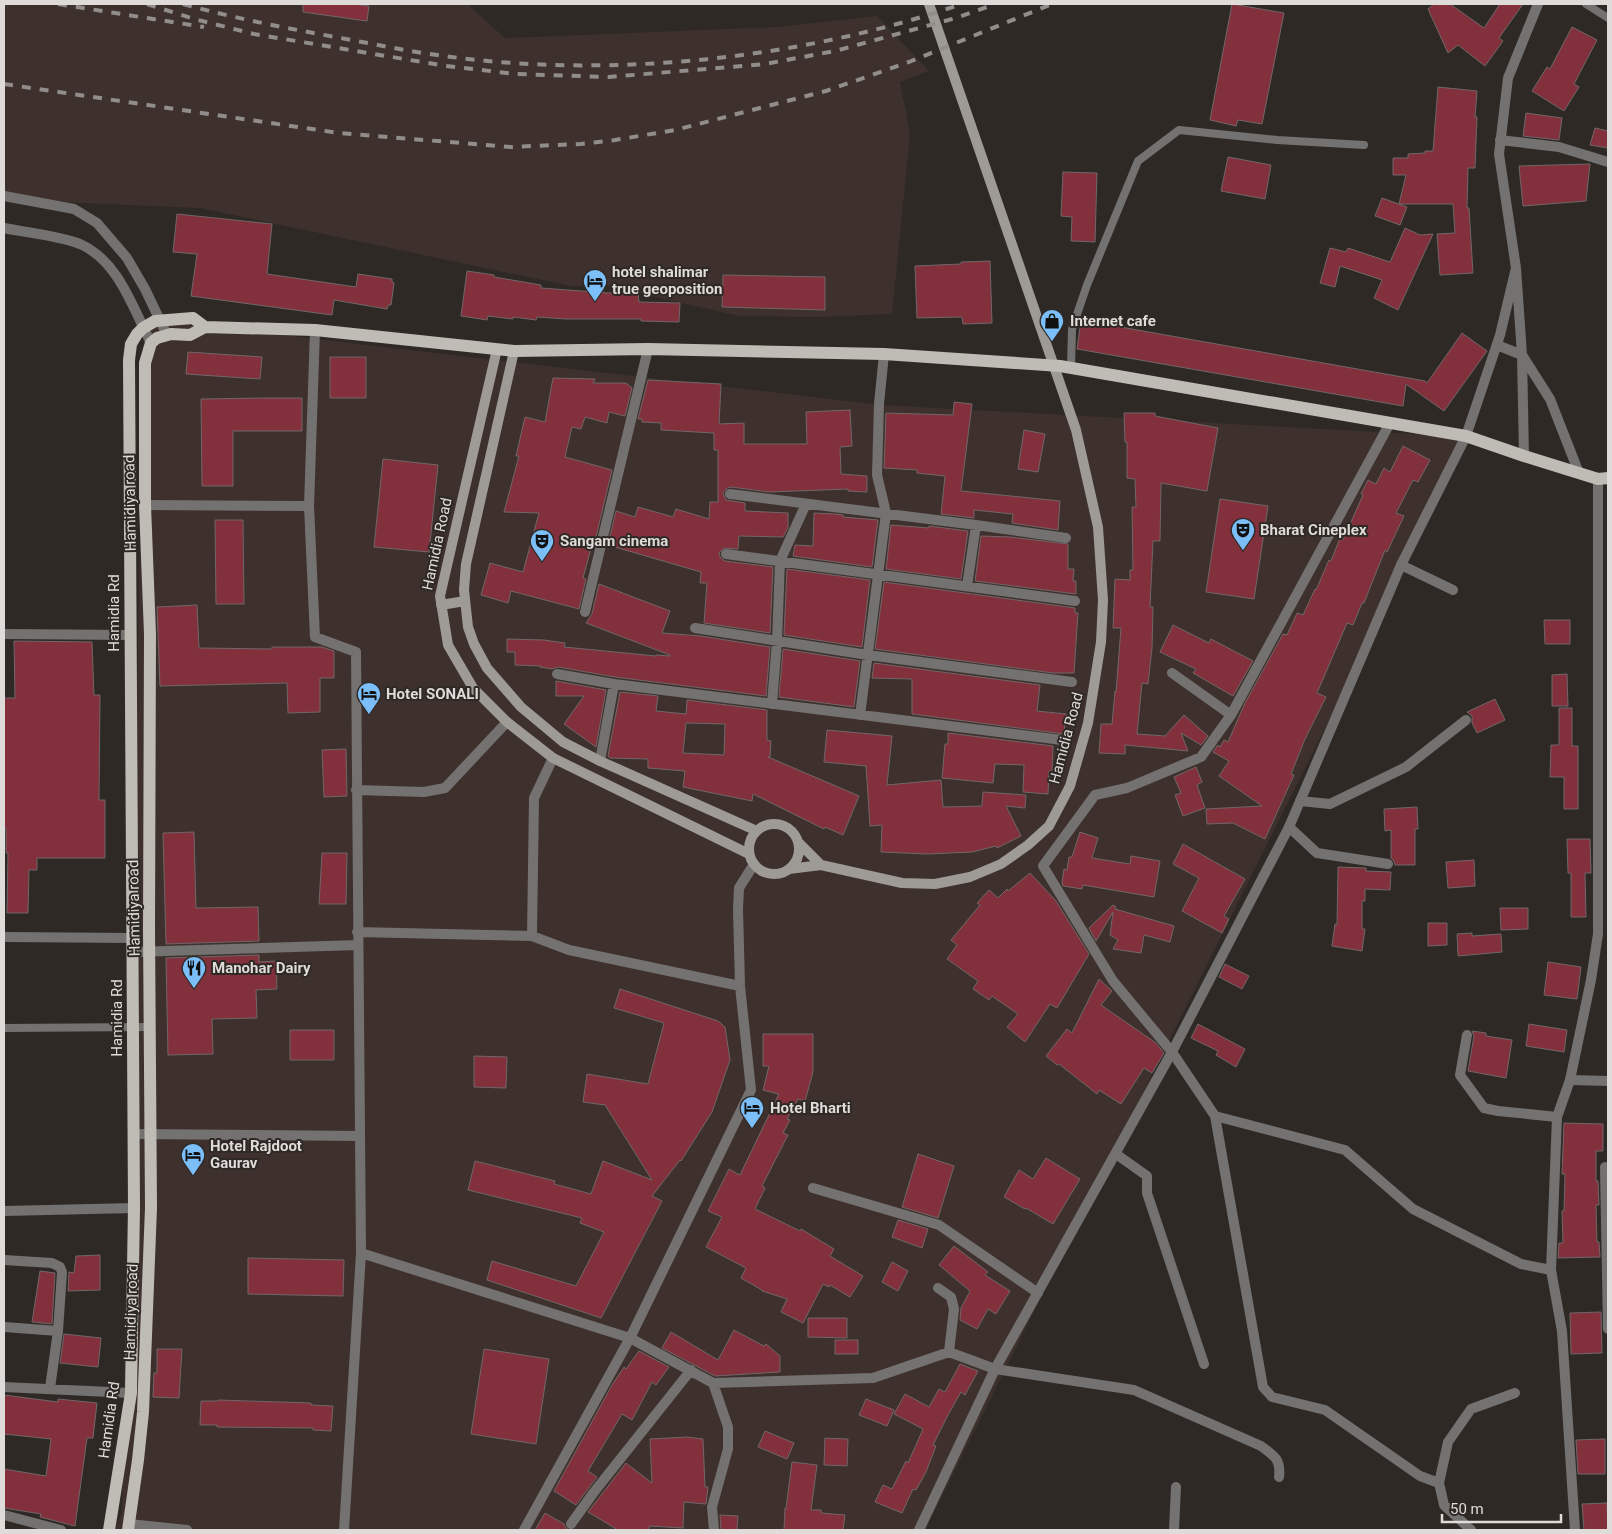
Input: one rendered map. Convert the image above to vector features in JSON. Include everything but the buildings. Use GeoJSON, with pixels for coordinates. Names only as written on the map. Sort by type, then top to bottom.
{"type":"FeatureCollection","features":[{"type":"Feature","properties":{"kind":"main road","name":"Hamidia Road"},"geometry":{"type":"LineString","coordinates":[[820,865],[902,883],[935,884],[970,877],[1001,864],[1028,845],[1049,826],[1070,786],[1088,723],[1101,642],[1103,600],[1098,527],[1076,430],[929,4]]}},
{"type":"Feature","properties":{"kind":"main road"},"geometry":{"type":"LineString","coordinates":[[143,328],[160,320],[193,318],[205,327]]}},
{"type":"Feature","properties":{"kind":"main road"},"geometry":{"type":"LineString","coordinates":[[151,343],[157,338],[167,335],[190,335],[205,327],[314,330],[514,351],[648,349],[884,354],[1071,368],[1466,436],[1524,456],[1603,479]]}},
{"type":"Feature","properties":{"kind":"main road","name":"Hamidia Rd"},"geometry":{"type":"LineString","coordinates":[[109,1530],[131,1393],[134,1134],[129,360],[131,344],[143,328]]}},
{"type":"Feature","properties":{"kind":"main road","name":"Hamidiya road"},"geometry":{"type":"LineString","coordinates":[[128,1527],[143,1412],[152,1208],[150,634],[145,505],[145,363],[151,343]]}},
{"type":"Feature","properties":{"kind":"main road","name":"Hamidia Road"},"geometry":{"type":"LineString","coordinates":[[497,349],[440,596],[448,645],[473,688],[507,722],[553,758],[749,854]]}},
{"type":"Feature","properties":{"kind":"main road"},"geometry":{"type":"LineString","coordinates":[[514,351],[466,564],[465,601],[468,627],[474,644],[487,668],[521,707],[563,742],[600,761],[756,831]]}},
{"type":"Feature","properties":{"kind":"main road"},"geometry":{"type":"LineString","coordinates":[[441,605],[465,601]]}},
{"type":"Feature","properties":{"kind":"main road"},"geometry":{"type":"LineString","coordinates":[[131,635],[150,634]]}},
{"type":"Feature","properties":{"kind":"main road"},"geometry":{"type":"LineString","coordinates":[[768,824],[784,826],[796,836],[799,844],[798,859],[789,869],[780,874],[773,875],[760,870],[754,864],[749,854],[751,838],[756,831],[768,824]]}},
{"type":"Feature","properties":{"kind":"main road"},"geometry":{"type":"LineString","coordinates":[[799,844],[820,865]]}},
{"type":"Feature","properties":{"kind":"main road"},"geometry":{"type":"LineString","coordinates":[[789,869],[820,865]]}},
{"type":"Feature","properties":{"kind":"street"},"geometry":{"type":"LineString","coordinates":[[1524,456],[1522,355],[1516,268],[1498,154],[1508,78],[1538,4]]}},
{"type":"Feature","properties":{"kind":"street"},"geometry":{"type":"LineString","coordinates":[[1500,140],[1559,147],[1608,162]]}},
{"type":"Feature","properties":{"kind":"street"},"geometry":{"type":"LineString","coordinates":[[4,196],[74,209],[97,223],[127,258],[145,288],[167,335]]}},
{"type":"Feature","properties":{"kind":"street"},"geometry":{"type":"LineString","coordinates":[[4,228],[64,239],[80,245],[97,255],[109,266],[120,282],[151,343]]}},
{"type":"Feature","properties":{"kind":"street"},"geometry":{"type":"LineString","coordinates":[[919,1530],[995,1369],[1172,1052],[1289,827],[1401,566],[1466,436],[1497,344],[1516,268]]}},
{"type":"Feature","properties":{"kind":"street"},"geometry":{"type":"LineString","coordinates":[[314,330],[309,506],[315,637],[356,652],[361,1253],[344,1530]]}},
{"type":"Feature","properties":{"kind":"street"},"geometry":{"type":"LineString","coordinates":[[1497,344],[1522,355],[1550,398],[1579,473]]}},
{"type":"Feature","properties":{"kind":"street"},"geometry":{"type":"LineString","coordinates":[[585,612],[648,349]]}},
{"type":"Feature","properties":{"kind":"street"},"geometry":{"type":"LineString","coordinates":[[860,715],[886,513],[878,474],[879,404],[884,354]]}},
{"type":"Feature","properties":{"kind":"street"},"geometry":{"type":"LineString","coordinates":[[1390,423],[1231,715],[1201,757],[1127,788],[1095,795],[1043,866],[1112,981],[1172,1052],[1215,1116],[1263,1387],[1272,1397],[1325,1410],[1420,1476],[1439,1483]]}},
{"type":"Feature","properties":{"kind":"street"},"geometry":{"type":"LineString","coordinates":[[1575,1530],[1562,1332],[1551,1270],[1557,1117],[1570,1080],[1592,980],[1598,934],[1603,479]]}},
{"type":"Feature","properties":{"kind":"street"},"geometry":{"type":"LineString","coordinates":[[730,494],[976,524],[1066,538]]}},
{"type":"Feature","properties":{"kind":"street"},"geometry":{"type":"LineString","coordinates":[[772,704],[780,561],[806,504]]}},
{"type":"Feature","properties":{"kind":"street"},"geometry":{"type":"LineString","coordinates":[[145,505],[309,506]]}},
{"type":"Feature","properties":{"kind":"street"},"geometry":{"type":"LineString","coordinates":[[967,586],[976,524]]}},
{"type":"Feature","properties":{"kind":"street"},"geometry":{"type":"LineString","coordinates":[[726,554],[1075,601]]}},
{"type":"Feature","properties":{"kind":"street"},"geometry":{"type":"LineString","coordinates":[[1401,566],[1453,590]]}},
{"type":"Feature","properties":{"kind":"street"},"geometry":{"type":"LineString","coordinates":[[695,628],[868,655],[1072,682]]}},
{"type":"Feature","properties":{"kind":"street"},"geometry":{"type":"LineString","coordinates":[[4,634],[131,635]]}},
{"type":"Feature","properties":{"kind":"street"},"geometry":{"type":"LineString","coordinates":[[1172,673],[1231,715]]}},
{"type":"Feature","properties":{"kind":"street"},"geometry":{"type":"LineString","coordinates":[[557,674],[614,684],[1062,740]]}},
{"type":"Feature","properties":{"kind":"street"},"geometry":{"type":"LineString","coordinates":[[600,761],[614,684]]}},
{"type":"Feature","properties":{"kind":"street"},"geometry":{"type":"LineString","coordinates":[[1300,801],[1330,804],[1406,767],[1466,720]]}},
{"type":"Feature","properties":{"kind":"street"},"geometry":{"type":"LineString","coordinates":[[356,790],[424,792],[446,788],[507,722]]}},
{"type":"Feature","properties":{"kind":"street"},"geometry":{"type":"LineString","coordinates":[[532,936],[534,798],[553,758]]}},
{"type":"Feature","properties":{"kind":"street"},"geometry":{"type":"LineString","coordinates":[[1289,827],[1317,853],[1388,864]]}},
{"type":"Feature","properties":{"kind":"street"},"geometry":{"type":"LineString","coordinates":[[524,1530],[630,1338],[751,1090],[740,986],[738,909],[739,888],[754,864]]}},
{"type":"Feature","properties":{"kind":"street"},"geometry":{"type":"LineString","coordinates":[[357,932],[532,936],[568,950],[740,986]]}},
{"type":"Feature","properties":{"kind":"street"},"geometry":{"type":"LineString","coordinates":[[4,937],[133,938]]}},
{"type":"Feature","properties":{"kind":"street"},"geometry":{"type":"LineString","coordinates":[[133,952],[358,945]]}},
{"type":"Feature","properties":{"kind":"street"},"geometry":{"type":"LineString","coordinates":[[1467,1035],[1460,1075],[1484,1108],[1557,1117]]}},
{"type":"Feature","properties":{"kind":"street"},"geometry":{"type":"LineString","coordinates":[[1570,1080],[1608,1081]]}},
{"type":"Feature","properties":{"kind":"street"},"geometry":{"type":"LineString","coordinates":[[1215,1116],[1345,1150],[1413,1209],[1521,1264],[1551,1270]]}},
{"type":"Feature","properties":{"kind":"street"},"geometry":{"type":"LineString","coordinates":[[134,1134],[360,1136]]}},
{"type":"Feature","properties":{"kind":"street"},"geometry":{"type":"LineString","coordinates":[[1116,1154],[1147,1176],[1147,1193],[1204,1364]]}},
{"type":"Feature","properties":{"kind":"street"},"geometry":{"type":"LineString","coordinates":[[1605,1167],[1608,1329]]}},
{"type":"Feature","properties":{"kind":"street"},"geometry":{"type":"LineString","coordinates":[[813,1188],[939,1225],[1038,1293]]}},
{"type":"Feature","properties":{"kind":"street"},"geometry":{"type":"LineString","coordinates":[[4,1211],[134,1208]]}},
{"type":"Feature","properties":{"kind":"street"},"geometry":{"type":"LineString","coordinates":[[361,1253],[630,1338],[713,1383],[873,1378],[949,1352],[995,1369],[1134,1390],[1261,1446],[1275,1456],[1280,1468],[1279,1477]]}},
{"type":"Feature","properties":{"kind":"street"},"geometry":{"type":"LineString","coordinates":[[4,1260],[52,1263],[60,1267],[62,1272],[58,1331],[50,1388]]}},
{"type":"Feature","properties":{"kind":"street"},"geometry":{"type":"LineString","coordinates":[[938,1288],[951,1297],[954,1309],[949,1352]]}},
{"type":"Feature","properties":{"kind":"street"},"geometry":{"type":"LineString","coordinates":[[4,1326],[58,1331]]}},
{"type":"Feature","properties":{"kind":"street"},"geometry":{"type":"LineString","coordinates":[[571,1524],[594,1492],[691,1370]]}},
{"type":"Feature","properties":{"kind":"street"},"geometry":{"type":"LineString","coordinates":[[713,1383],[728,1427],[728,1449],[712,1507],[714,1530]]}},
{"type":"Feature","properties":{"kind":"street"},"geometry":{"type":"LineString","coordinates":[[4,1387],[131,1393]]}},
{"type":"Feature","properties":{"kind":"street"},"geometry":{"type":"LineString","coordinates":[[1471,1530],[1444,1504],[1439,1483],[1448,1442],[1471,1409],[1515,1393]]}},
{"type":"Feature","properties":{"kind":"street"},"geometry":{"type":"LineString","coordinates":[[1174,1530],[1176,1487]]}},
{"type":"Feature","properties":{"kind":"street"},"geometry":{"type":"LineString","coordinates":[[4,1515],[61,1530]]}},
{"type":"Feature","properties":{"kind":"street"},"geometry":{"type":"LineString","coordinates":[[128,1527],[187,1530]]}},
{"type":"Feature","properties":{"kind":"lane"},"geometry":{"type":"LineString","coordinates":[[1586,4],[1608,18]]}},
{"type":"Feature","properties":{"kind":"lane"},"geometry":{"type":"LineString","coordinates":[[1071,368],[1072,330],[1087,284],[1138,161],[1179,130],[1277,140],[1364,145]]}},
{"type":"Feature","properties":{"kind":"lane"},"geometry":{"type":"LineString","coordinates":[[4,1028],[150,1027]]}},
{"type":"Feature","properties":{"kind":"shaded area"},"geometry":{"type":"Polygon","coordinates":[[[4,4],[467,4],[505,38],[778,27],[877,16],[929,71],[900,82],[910,134],[892,314],[820,317],[740,316],[617,286],[571,286],[200,208],[83,203],[4,197],[4,4]]]}},
{"type":"Feature","properties":{"kind":"shaded area"},"geometry":{"type":"Polygon","coordinates":[[[144,319],[881,405],[1470,437],[925,1530],[115,1530],[122,1512],[144,319]]]}},
{"type":"Feature","properties":{"kind":"railway"},"geometry":{"type":"LineString","coordinates":[[58,4],[204,27]]}},
{"type":"Feature","properties":{"kind":"railway"},"geometry":{"type":"LineString","coordinates":[[147,4],[194,19],[254,34],[446,66],[516,74],[609,77],[765,64],[835,51],[956,18],[995,4]]}},
{"type":"Feature","properties":{"kind":"railway"},"geometry":{"type":"LineString","coordinates":[[183,4],[264,23],[444,56],[508,63],[573,65],[640,64],[772,51],[837,39],[901,23],[962,4]]}},
{"type":"Feature","properties":{"kind":"railway"},"geometry":{"type":"LineString","coordinates":[[4,84],[339,133],[510,147],[581,144],[675,130],[826,91],[909,62],[1052,4]]}},
{"type":"Feature","properties":{"kind":"place","name":"hotel shalimar true geoposition"},"geometry":{"type":"Point","coordinates":[595,302]}},
{"type":"Feature","properties":{"kind":"place","name":"Internet cafe"},"geometry":{"type":"Point","coordinates":[1052,342]}},
{"type":"Feature","properties":{"kind":"place","name":"Bharat Cineplex"},"geometry":{"type":"Point","coordinates":[1243,551]}},
{"type":"Feature","properties":{"kind":"place","name":"Sangam cinema"},"geometry":{"type":"Point","coordinates":[542,562]}},
{"type":"Feature","properties":{"kind":"place","name":"Hotel SONALI"},"geometry":{"type":"Point","coordinates":[369,715]}},
{"type":"Feature","properties":{"kind":"place","name":"Manohar Dairy"},"geometry":{"type":"Point","coordinates":[194,989]}},
{"type":"Feature","properties":{"kind":"place","name":"Hotel Bharti"},"geometry":{"type":"Point","coordinates":[752,1129]}},
{"type":"Feature","properties":{"kind":"place","name":"Hotel Rajdoot Gaurav"},"geometry":{"type":"Point","coordinates":[193,1176]}}]}
